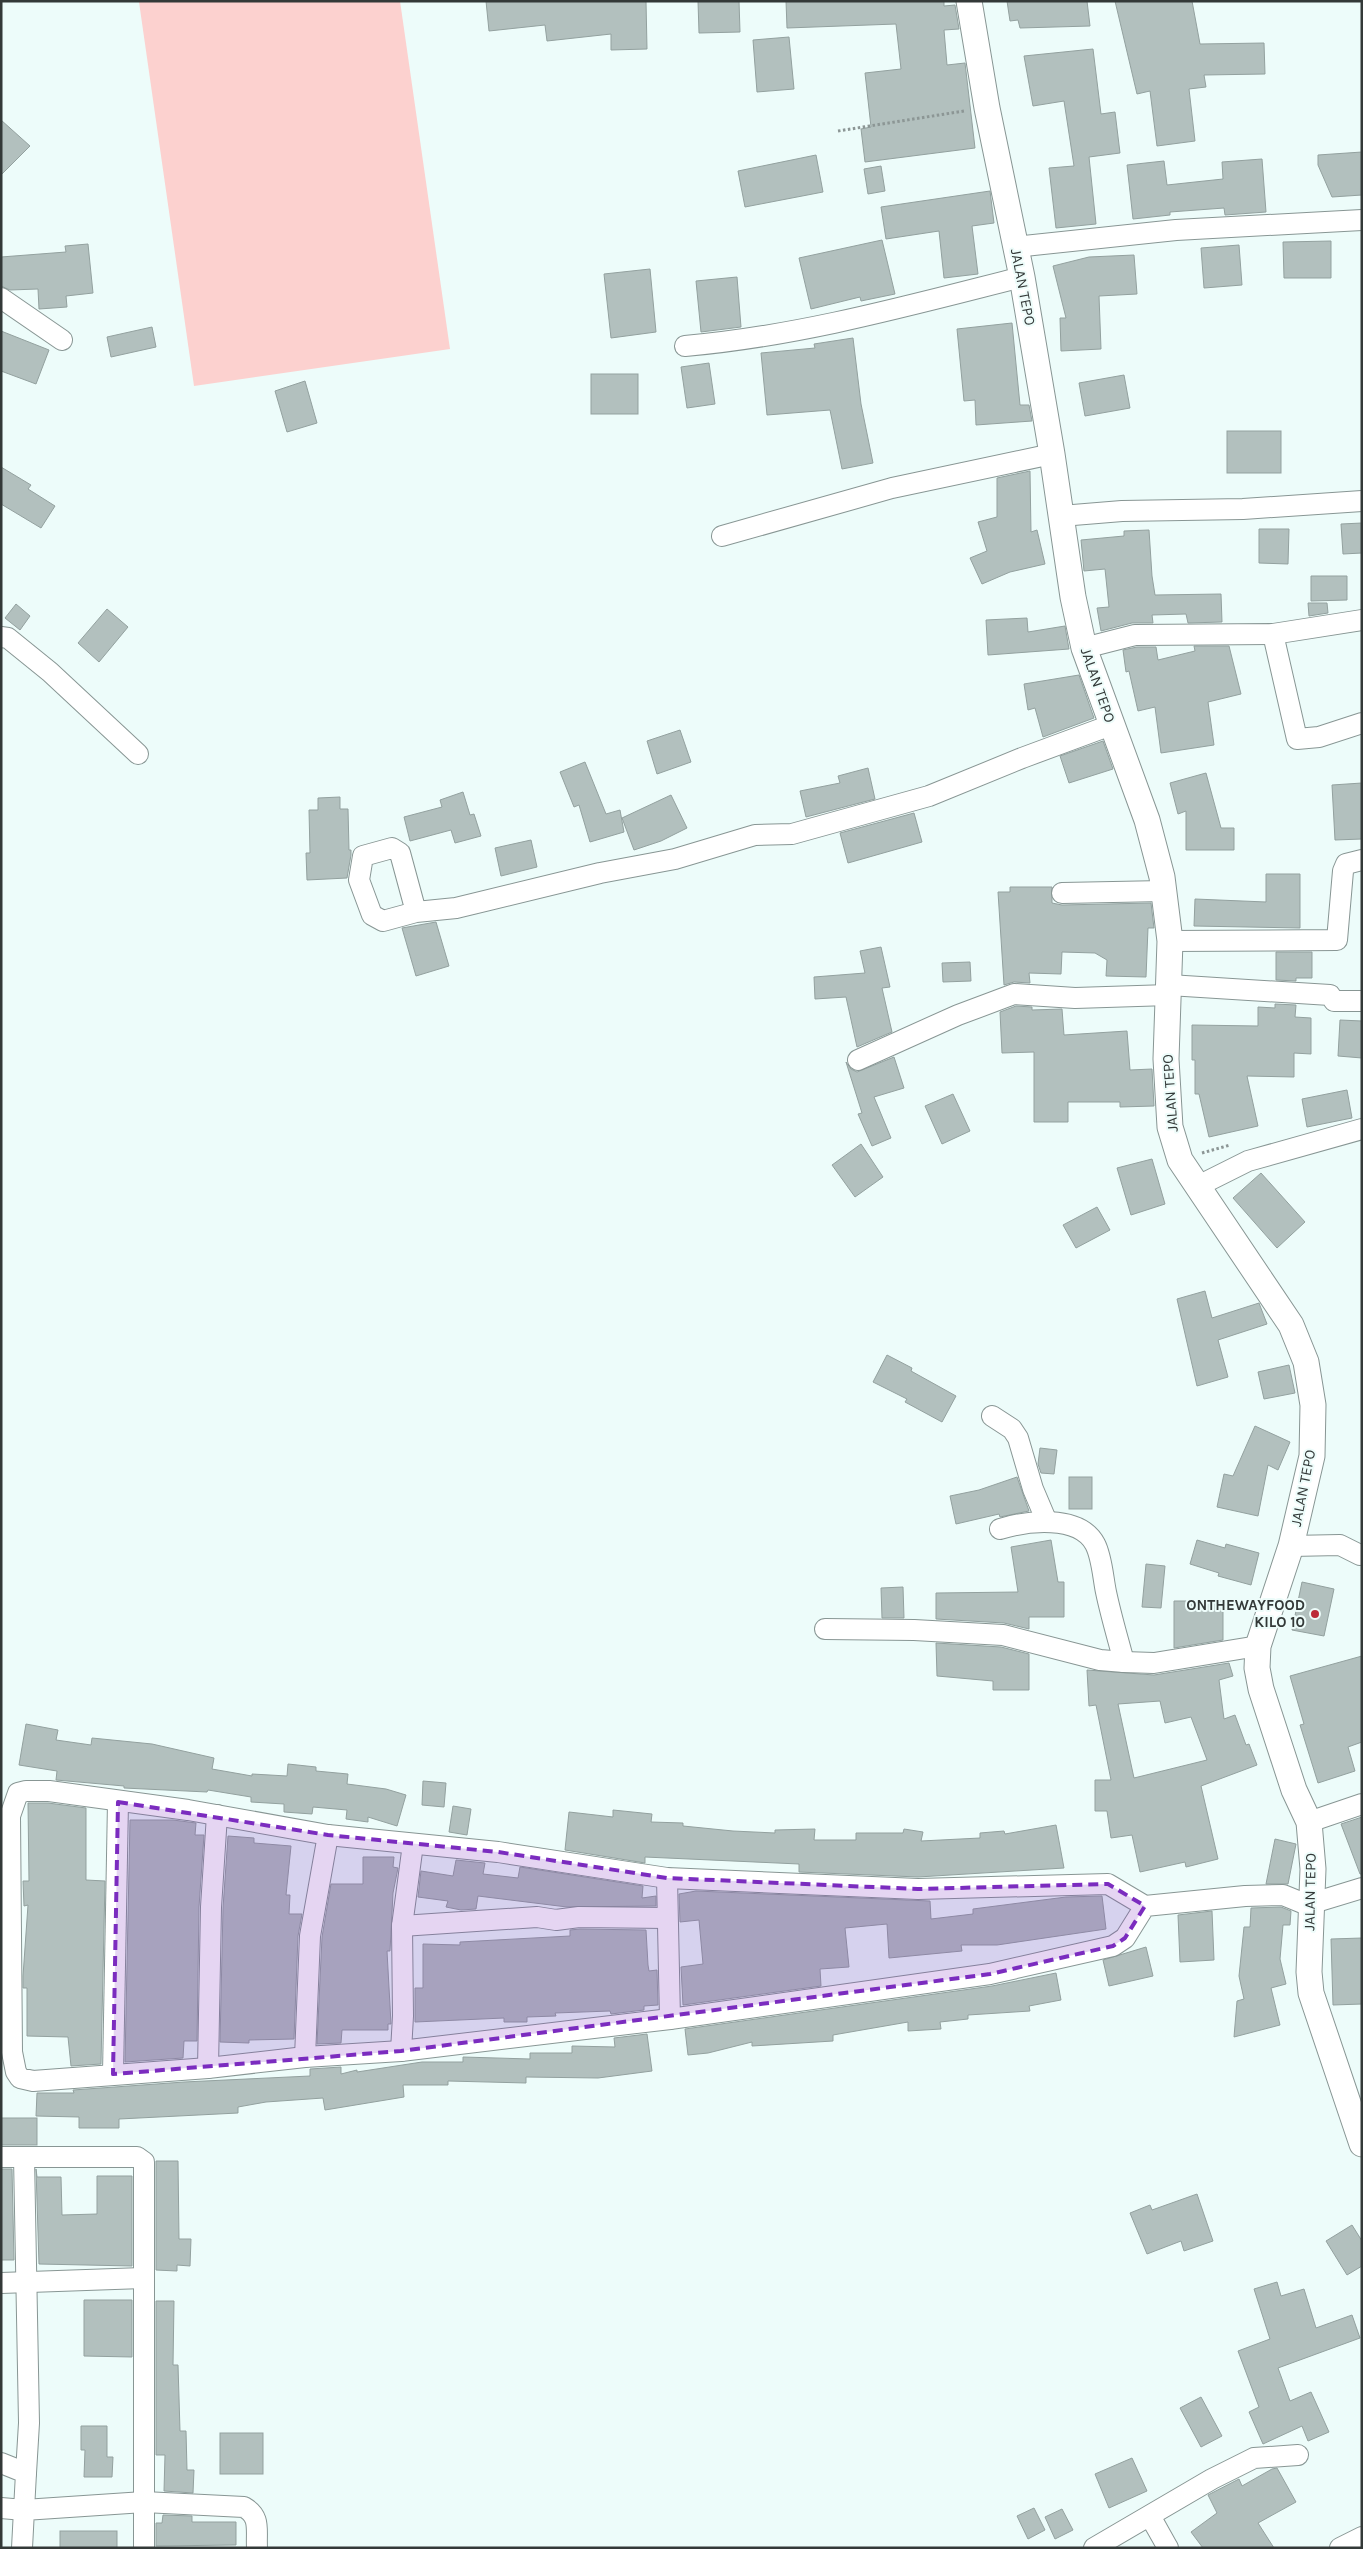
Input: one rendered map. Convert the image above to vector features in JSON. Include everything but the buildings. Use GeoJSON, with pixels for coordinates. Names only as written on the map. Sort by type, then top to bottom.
{"type":"FeatureCollection","features":[{"type":"Feature","properties":{"kind":"street","name":"JALAN TEPO"},"geometry":{"type":"LineString","coordinates":[[969,1],[987,108],[1022,277],[1052,454],[1069,573],[1084,648],[1111,725],[1148,820],[1164,892],[1170,941],[1166,1059],[1170,1127],[1180,1160],[1196,1187],[1291,1324],[1306,1362],[1314,1405],[1312,1456],[1291,1546],[1258,1646],[1257,1668],[1261,1688],[1294,1790],[1309,1822],[1313,1869],[1309,1972],[1311,1993],[1362,2144]]}},
{"type":"Feature","properties":{"kind":"street"},"geometry":{"type":"LineString","coordinates":[[1015,247],[1176,230],[1362,220]]}},
{"type":"Feature","properties":{"kind":"street"},"geometry":{"type":"LineString","coordinates":[[686,346],[771,336],[840,322],[1022,277]]}},
{"type":"Feature","properties":{"kind":"street"},"geometry":{"type":"LineString","coordinates":[[1,298],[62,340]]}},
{"type":"Feature","properties":{"kind":"street"},"geometry":{"type":"LineString","coordinates":[[722,536],[892,488],[1052,454]]}},
{"type":"Feature","properties":{"kind":"street"},"geometry":{"type":"LineString","coordinates":[[1061,516],[1122,511],[1243,509],[1362,502]]}},
{"type":"Feature","properties":{"kind":"street"},"geometry":{"type":"LineString","coordinates":[[1084,648],[1135,635],[1161,633],[1273,634],[1362,620]]}},
{"type":"Feature","properties":{"kind":"street"},"geometry":{"type":"LineString","coordinates":[[1273,634],[1297,739],[1319,737],[1362,722]]}},
{"type":"Feature","properties":{"kind":"street"},"geometry":{"type":"LineString","coordinates":[[1,637],[8,638],[50,672],[138,754]]}},
{"type":"Feature","properties":{"kind":"street"},"geometry":{"type":"LineString","coordinates":[[416,912],[456,908],[600,874],[675,859],[755,835],[792,834],[929,796],[1022,758],[1111,725]]}},
{"type":"Feature","properties":{"kind":"street"},"geometry":{"type":"LineString","coordinates":[[1170,941],[1337,940],[1343,871],[1346,864],[1362,860]]}},
{"type":"Feature","properties":{"kind":"street"},"geometry":{"type":"LineString","coordinates":[[1062,893],[1164,892]]}},
{"type":"Feature","properties":{"kind":"street"},"geometry":{"type":"LineString","coordinates":[[858,1060],[958,1014],[1014,994],[1075,998],[1169,990],[1330,995],[1334,1001],[1362,1001]]}},
{"type":"Feature","properties":{"kind":"street"},"geometry":{"type":"LineString","coordinates":[[1196,1187],[1248,1162],[1362,1129]]}},
{"type":"Feature","properties":{"kind":"street"},"geometry":{"type":"LineString","coordinates":[[992,1416],[1012,1429],[1018,1438],[1033,1489],[1047,1522]]}},
{"type":"Feature","properties":{"kind":"street"},"geometry":{"type":"LineString","coordinates":[[1000,1529],[1022,1522],[1047,1522],[1080,1530],[1095,1544],[1124,1662]]}},
{"type":"Feature","properties":{"kind":"street"},"geometry":{"type":"LineString","coordinates":[[1291,1546],[1340,1544],[1361,1554]]}},
{"type":"Feature","properties":{"kind":"street"},"geometry":{"type":"LineString","coordinates":[[825,1629],[914,1630],[1003,1635],[1100,1660],[1124,1662],[1154,1663],[1258,1646]]}},
{"type":"Feature","properties":{"kind":"street"},"geometry":{"type":"LineString","coordinates":[[1145,1906],[1125,1938],[1113,1946],[1095,1951],[990,1974],[670,2019],[401,2051],[305,2057],[208,2068],[33,2081],[20,2078],[7,2052],[10,1816],[13,1802],[18,1793],[26,1791],[49,1791],[217,1815],[328,1835],[498,1852],[667,1878],[918,1889],[1108,1884],[1145,1906],[1245,1896],[1283,1895],[1312,1904],[1362,1888]]}},
{"type":"Feature","properties":{"kind":"street"},"geometry":{"type":"LineString","coordinates":[[113,2074],[118,1802]]}},
{"type":"Feature","properties":{"kind":"street"},"geometry":{"type":"LineString","coordinates":[[1309,1822],[1362,1804]]}},
{"type":"Feature","properties":{"kind":"street"},"geometry":{"type":"LineString","coordinates":[[208,2068],[211,1907],[217,1815]]}},
{"type":"Feature","properties":{"kind":"street"},"geometry":{"type":"LineString","coordinates":[[305,2057],[310,1936],[328,1835]]}},
{"type":"Feature","properties":{"kind":"street"},"geometry":{"type":"LineString","coordinates":[[401,2051],[403,2016],[402,1926],[413,1844]]}},
{"type":"Feature","properties":{"kind":"street"},"geometry":{"type":"LineString","coordinates":[[667,1878],[666,1918],[670,2019]]}},
{"type":"Feature","properties":{"kind":"street"},"geometry":{"type":"LineString","coordinates":[[402,1926],[537,1917],[556,1920],[666,1918]]}},
{"type":"Feature","properties":{"kind":"street"},"geometry":{"type":"LineString","coordinates":[[22,2548],[29,2423],[24,2157]]}},
{"type":"Feature","properties":{"kind":"street"},"geometry":{"type":"LineString","coordinates":[[1,2158],[141,2158],[144,2162],[144,2548]]}},
{"type":"Feature","properties":{"kind":"street"},"geometry":{"type":"LineString","coordinates":[[1,2283],[143,2278]]}},
{"type":"Feature","properties":{"kind":"street"},"geometry":{"type":"LineString","coordinates":[[1094,2548],[1212,2479],[1254,2458],[1298,2455]]}},
{"type":"Feature","properties":{"kind":"street"},"geometry":{"type":"LineString","coordinates":[[1,2463],[26,2473]]}},
{"type":"Feature","properties":{"kind":"street"},"geometry":{"type":"LineString","coordinates":[[1,2508],[24,2510],[144,2502],[244,2507],[253,2512],[256,2518],[257,2548]]}},
{"type":"Feature","properties":{"kind":"street"},"geometry":{"type":"LineString","coordinates":[[1150,2516],[1168,2548]]}},
{"type":"Feature","properties":{"kind":"street"},"geometry":{"type":"LineString","coordinates":[[1340,2548],[1362,2536]]}},
{"type":"Feature","properties":{"kind":"path"},"geometry":{"type":"LineString","coordinates":[[838,131],[987,108]]}},
{"type":"Feature","properties":{"kind":"path"},"geometry":{"type":"LineString","coordinates":[[1180,1160],[1232,1144]]}},
{"type":"Feature","properties":{"kind":"highlighted area"},"geometry":{"type":"Polygon","coordinates":[[[118,1802],[328,1835],[498,1852],[667,1878],[918,1889],[1108,1884],[1145,1906],[1125,1938],[1113,1946],[990,1974],[401,2051],[113,2074],[118,1802]]]}},
{"type":"Feature","properties":{"kind":"shaded area"},"geometry":{"type":"Polygon","coordinates":[[[400,1],[450,349],[194,386],[139,2],[400,1]]]}},
{"type":"Feature","properties":{"kind":"place","name":"ONTHEWAYFOOD KILO 10"},"geometry":{"type":"Point","coordinates":[1315,1614]}}]}
